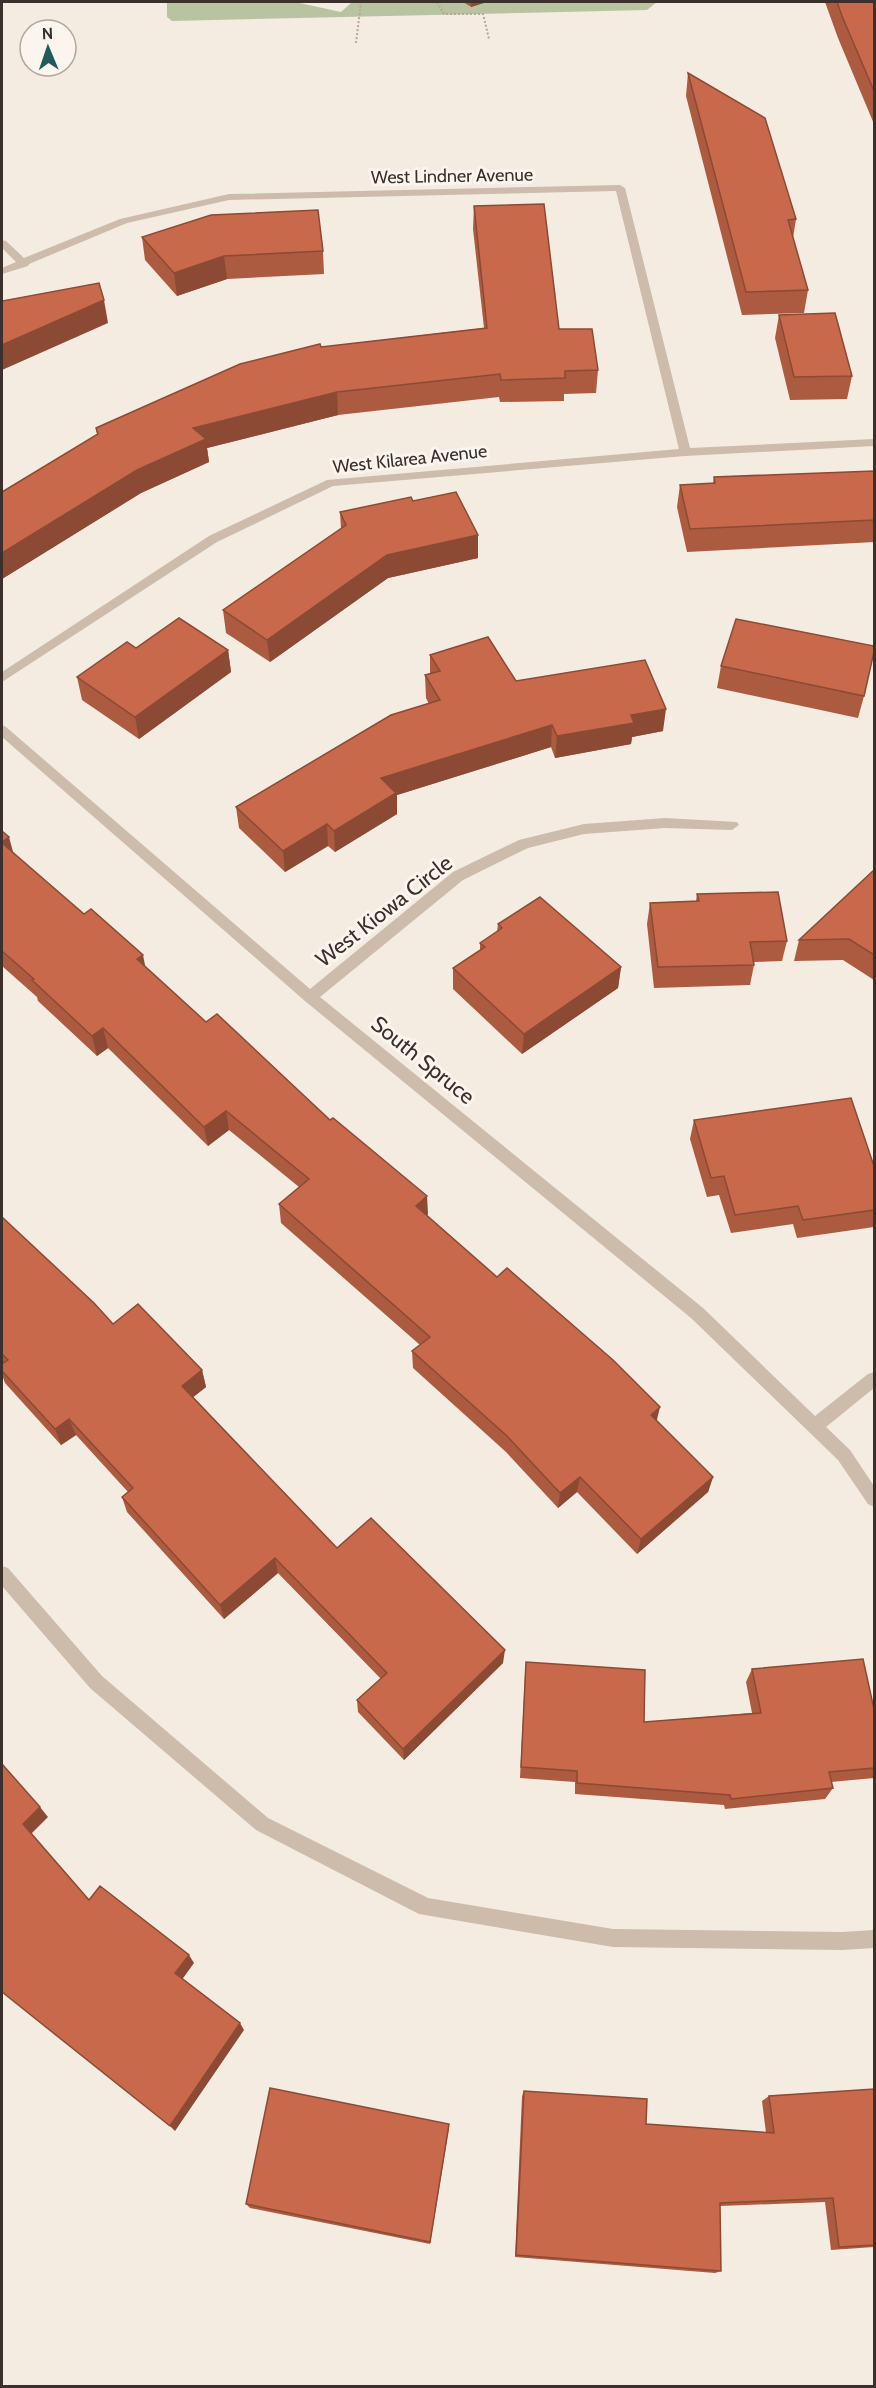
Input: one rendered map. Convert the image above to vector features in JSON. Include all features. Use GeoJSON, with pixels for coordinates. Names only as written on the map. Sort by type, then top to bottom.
{"type":"FeatureCollection","features":[{"type":"Feature","properties":{"kind":"street","name":"West Lindner Avenue"},"geometry":{"type":"LineString","coordinates":[[2,271],[24,264],[124,221],[229,197],[620,188],[685,452]]}},
{"type":"Feature","properties":{"kind":"street"},"geometry":{"type":"LineString","coordinates":[[2,243],[24,264]]}},
{"type":"Feature","properties":{"kind":"street","name":"West Kilarea Avenue"},"geometry":{"type":"LineString","coordinates":[[2,678],[213,539],[331,483],[685,452],[874,443]]}},
{"type":"Feature","properties":{"kind":"street","name":"South Spruce"},"geometry":{"type":"LineString","coordinates":[[2,730],[310,997],[697,1313],[844,1455],[874,1499]]}},
{"type":"Feature","properties":{"kind":"street","name":"West Kiowa Circle"},"geometry":{"type":"LineString","coordinates":[[310,997],[458,876],[524,844],[584,829],[665,823],[732,825]]}},
{"type":"Feature","properties":{"kind":"street"},"geometry":{"type":"LineString","coordinates":[[814,1427],[874,1379]]}},
{"type":"Feature","properties":{"kind":"street"},"geometry":{"type":"LineString","coordinates":[[2,1574],[96,1682],[262,1824],[426,1907],[613,1938],[842,1941],[874,1939]]}},
{"type":"Feature","properties":{"kind":"path"},"geometry":{"type":"LineString","coordinates":[[356,44],[361,3],[364,2]]}},
{"type":"Feature","properties":{"kind":"path"},"geometry":{"type":"LineString","coordinates":[[437,2],[444,14],[483,14],[489,39]]}},
{"type":"Feature","properties":{"kind":"green space"},"geometry":{"type":"Polygon","coordinates":[[[167,2],[295,2],[341,12],[352,2],[463,2],[471,7],[487,2],[657,2],[647,10],[172,21],[167,17],[167,2]]]}},
{"type":"Feature","properties":{"kind":"building"},"geometry":{"type":"Polygon","coordinates":[[[837,2],[874,2],[874,91],[842,16],[837,2]]]}},
{"type":"Feature","properties":{"kind":"building"},"geometry":{"type":"Polygon","coordinates":[[[688,73],[765,118],[796,219],[788,220],[808,290],[746,292],[688,73]]]}},
{"type":"Feature","properties":{"kind":"building"},"geometry":{"type":"Polygon","coordinates":[[[544,204],[559,329],[592,329],[598,370],[565,371],[565,378],[501,380],[500,374],[337,392],[193,428],[206,439],[137,470],[2,553],[2,492],[98,434],[96,428],[240,364],[320,344],[321,347],[487,328],[474,206],[544,204]]]}},
{"type":"Feature","properties":{"kind":"building"},"geometry":{"type":"Polygon","coordinates":[[[318,210],[323,251],[224,256],[174,273],[142,237],[211,215],[318,210]]]}},
{"type":"Feature","properties":{"kind":"building"},"geometry":{"type":"Polygon","coordinates":[[[99,283],[104,300],[2,345],[2,301],[99,283]]]}},
{"type":"Feature","properties":{"kind":"building"},"geometry":{"type":"Polygon","coordinates":[[[835,313],[852,376],[794,377],[779,315],[835,313]]]}},
{"type":"Feature","properties":{"kind":"building"},"geometry":{"type":"Polygon","coordinates":[[[874,471],[874,520],[690,529],[680,485],[715,483],[714,477],[874,471]]]}},
{"type":"Feature","properties":{"kind":"building"},"geometry":{"type":"Polygon","coordinates":[[[456,492],[478,535],[387,555],[267,640],[223,610],[346,525],[340,512],[411,497],[413,501],[456,492]]]}},
{"type":"Feature","properties":{"kind":"building"},"geometry":{"type":"Polygon","coordinates":[[[179,618],[228,650],[135,717],[77,677],[127,642],[136,648],[179,618]]]}},
{"type":"Feature","properties":{"kind":"building"},"geometry":{"type":"Polygon","coordinates":[[[736,619],[874,646],[864,696],[721,666],[736,619]]]}},
{"type":"Feature","properties":{"kind":"building"},"geometry":{"type":"Polygon","coordinates":[[[488,637],[516,681],[645,660],[666,709],[631,715],[634,723],[557,736],[552,725],[381,778],[396,793],[334,831],[327,824],[283,851],[236,807],[391,715],[440,700],[425,675],[440,671],[430,655],[488,637]]]}},
{"type":"Feature","properties":{"kind":"building"},"geometry":{"type":"Polygon","coordinates":[[[2,831],[9,837],[2,842],[2,831]]]}},
{"type":"Feature","properties":{"kind":"building"},"geometry":{"type":"Polygon","coordinates":[[[2,843],[84,914],[91,909],[143,955],[137,959],[206,1022],[217,1014],[330,1120],[333,1118],[427,1196],[416,1206],[497,1277],[507,1268],[613,1360],[660,1407],[651,1415],[713,1477],[641,1539],[580,1477],[560,1493],[507,1436],[412,1351],[430,1337],[279,1204],[309,1179],[226,1111],[204,1127],[103,1028],[92,1036],[2,951],[2,843]]]}},
{"type":"Feature","properties":{"kind":"building"},"geometry":{"type":"Polygon","coordinates":[[[874,870],[874,955],[849,939],[799,940],[874,870]]]}},
{"type":"Feature","properties":{"kind":"building"},"geometry":{"type":"Polygon","coordinates":[[[778,892],[787,941],[750,942],[754,965],[658,967],[650,903],[699,901],[697,894],[778,892]]]}},
{"type":"Feature","properties":{"kind":"building"},"geometry":{"type":"Polygon","coordinates":[[[540,897],[621,967],[524,1034],[453,968],[485,947],[480,943],[502,928],[498,924],[540,897]]]}},
{"type":"Feature","properties":{"kind":"building"},"geometry":{"type":"Polygon","coordinates":[[[851,1098],[874,1166],[874,1210],[803,1220],[798,1206],[735,1215],[724,1176],[711,1178],[694,1120],[851,1098]]]}},
{"type":"Feature","properties":{"kind":"building"},"geometry":{"type":"Polygon","coordinates":[[[2,1217],[94,1303],[113,1324],[138,1304],[202,1370],[182,1386],[337,1548],[371,1518],[505,1650],[403,1749],[357,1700],[387,1673],[275,1558],[220,1605],[122,1497],[133,1488],[69,1419],[55,1429],[2,1371],[2,1364],[8,1360],[2,1354],[2,1217]]]}},
{"type":"Feature","properties":{"kind":"building"},"geometry":{"type":"Polygon","coordinates":[[[863,1659],[874,1709],[874,1768],[829,1772],[833,1788],[731,1799],[730,1795],[577,1783],[577,1771],[521,1767],[526,1662],[645,1670],[644,1722],[761,1713],[752,1669],[863,1659]]]}},
{"type":"Feature","properties":{"kind":"building"},"geometry":{"type":"Polygon","coordinates":[[[2,1764],[40,1807],[23,1824],[89,1900],[100,1886],[189,1955],[175,1973],[240,2023],[170,2126],[2,1992],[2,1764]]]}},
{"type":"Feature","properties":{"kind":"building"},"geometry":{"type":"Polygon","coordinates":[[[270,2088],[449,2124],[430,2242],[246,2204],[270,2088]]]}},
{"type":"Feature","properties":{"kind":"building"},"geometry":{"type":"Polygon","coordinates":[[[874,2089],[874,2245],[839,2247],[833,2198],[720,2203],[721,2271],[516,2255],[524,2091],[647,2099],[646,2124],[774,2133],[769,2096],[874,2089]]]}}]}
